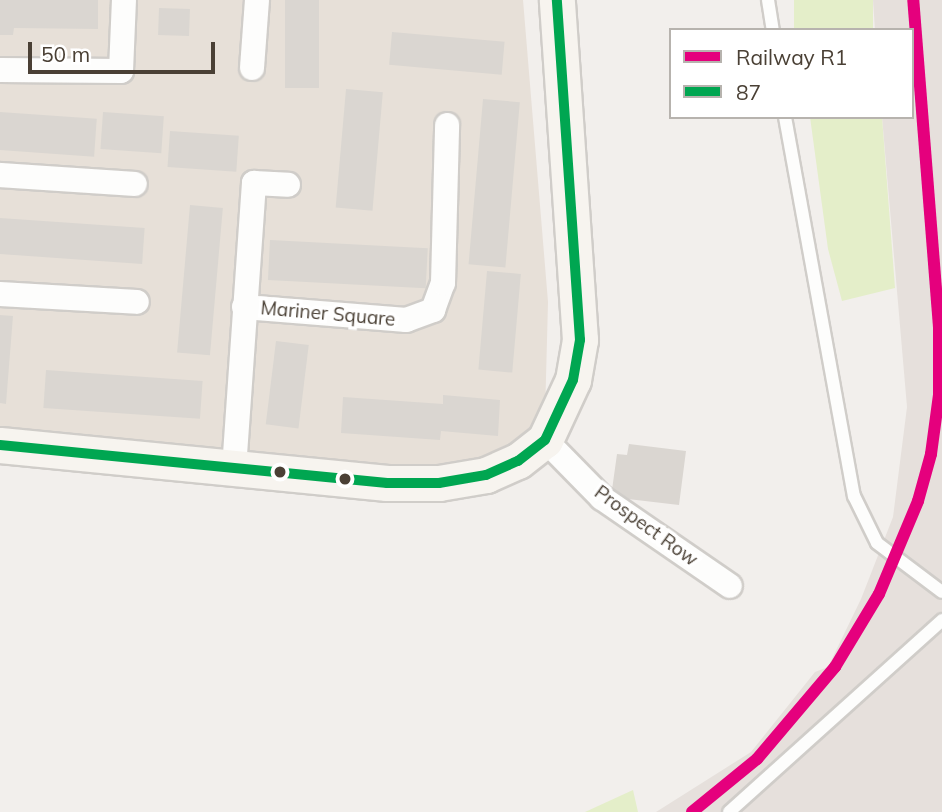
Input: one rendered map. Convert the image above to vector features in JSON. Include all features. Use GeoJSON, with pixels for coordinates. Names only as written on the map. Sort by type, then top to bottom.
{"type":"FeatureCollection","features":[{"type":"Feature","properties":{"kind":"street"},"geometry":{"type":"LineString","coordinates":[[0,70],[121,71],[124,0]]}},
{"type":"Feature","properties":{"kind":"street"},"geometry":{"type":"LineString","coordinates":[[252,68],[257,0]]}},
{"type":"Feature","properties":{"kind":"street"},"geometry":{"type":"LineString","coordinates":[[0,445],[387,483],[439,483],[497,470],[518,461],[545,440],[573,380],[580,340],[557,0]]}},
{"type":"Feature","properties":{"kind":"street","name":"Mariner Square"},"geometry":{"type":"LineString","coordinates":[[244,307],[406,320],[433,310],[443,283],[447,125]]}},
{"type":"Feature","properties":{"kind":"street"},"geometry":{"type":"LineString","coordinates":[[0,175],[135,184]]}},
{"type":"Feature","properties":{"kind":"street"},"geometry":{"type":"LineString","coordinates":[[234,469],[254,183],[288,185]]}},
{"type":"Feature","properties":{"kind":"street"},"geometry":{"type":"LineString","coordinates":[[0,294],[137,302]]}},
{"type":"Feature","properties":{"kind":"street","name":"Prospect Row"},"geometry":{"type":"LineString","coordinates":[[545,440],[602,498],[730,586]]}},
{"type":"Feature","properties":{"kind":"lane"},"geometry":{"type":"LineString","coordinates":[[768,0],[773,28]]}},
{"type":"Feature","properties":{"kind":"lane"},"geometry":{"type":"LineString","coordinates":[[785,119],[854,496],[877,542],[942,593]]}},
{"type":"Feature","properties":{"kind":"lane"},"geometry":{"type":"LineString","coordinates":[[729,812],[942,620]]}},
{"type":"Feature","properties":{"kind":"shaded area"},"geometry":{"type":"Polygon","coordinates":[[[0,0],[523,0],[548,302],[545,415],[476,490],[350,493],[0,465],[0,0]]]}},
{"type":"Feature","properties":{"kind":"shaded area"},"geometry":{"type":"Polygon","coordinates":[[[873,0],[942,0],[942,812],[656,812],[751,752],[815,672],[828,667],[861,599],[893,517],[907,407],[882,119],[914,119],[914,28],[875,28],[873,0]]]}},
{"type":"Feature","properties":{"kind":"green space"},"geometry":{"type":"Polygon","coordinates":[[[794,0],[873,0],[873,28],[794,28],[794,0]]]}},
{"type":"Feature","properties":{"kind":"green space"},"geometry":{"type":"Polygon","coordinates":[[[810,119],[882,119],[895,288],[842,301],[828,249],[810,119]]]}},
{"type":"Feature","properties":{"kind":"green space"},"geometry":{"type":"Polygon","coordinates":[[[633,790],[638,812],[585,812],[633,790]]]}},
{"type":"Feature","properties":{"kind":"building"},"geometry":{"type":"Polygon","coordinates":[[[0,0],[98,0],[98,29],[14,28],[13,35],[0,35],[0,0]]]}},
{"type":"Feature","properties":{"kind":"building"},"geometry":{"type":"Polygon","coordinates":[[[285,0],[319,0],[319,88],[285,88],[285,0]]]}},
{"type":"Feature","properties":{"kind":"building"},"geometry":{"type":"Polygon","coordinates":[[[159,8],[190,9],[189,36],[158,35],[159,8]]]}},
{"type":"Feature","properties":{"kind":"building"},"geometry":{"type":"Polygon","coordinates":[[[392,32],[505,42],[502,75],[389,65],[392,32]]]}},
{"type":"Feature","properties":{"kind":"building"},"geometry":{"type":"Polygon","coordinates":[[[346,89],[383,92],[372,211],[336,208],[346,89]]]}},
{"type":"Feature","properties":{"kind":"building"},"geometry":{"type":"Polygon","coordinates":[[[483,99],[520,102],[505,268],[469,264],[483,99]]]}},
{"type":"Feature","properties":{"kind":"building"},"geometry":{"type":"Polygon","coordinates":[[[0,112],[97,119],[94,157],[0,150],[0,112]]]}},
{"type":"Feature","properties":{"kind":"building"},"geometry":{"type":"Polygon","coordinates":[[[103,112],[164,116],[161,153],[100,149],[103,112]]]}},
{"type":"Feature","properties":{"kind":"building"},"geometry":{"type":"Polygon","coordinates":[[[170,131],[239,136],[236,172],[167,167],[170,131]]]}},
{"type":"Feature","properties":{"kind":"building"},"geometry":{"type":"Polygon","coordinates":[[[190,205],[223,208],[210,355],[177,352],[190,205]]]}},
{"type":"Feature","properties":{"kind":"building"},"geometry":{"type":"Polygon","coordinates":[[[0,218],[145,228],[142,264],[0,254],[0,218]]]}},
{"type":"Feature","properties":{"kind":"building"},"geometry":{"type":"Polygon","coordinates":[[[270,240],[428,248],[426,288],[268,280],[270,240]]]}},
{"type":"Feature","properties":{"kind":"building"},"geometry":{"type":"Polygon","coordinates":[[[487,271],[521,274],[512,373],[478,370],[487,271]]]}},
{"type":"Feature","properties":{"kind":"building"},"geometry":{"type":"Polygon","coordinates":[[[0,315],[13,316],[6,404],[0,403],[0,315]]]}},
{"type":"Feature","properties":{"kind":"building"},"geometry":{"type":"Polygon","coordinates":[[[276,341],[309,345],[299,428],[266,424],[276,341]]]}},
{"type":"Feature","properties":{"kind":"building"},"geometry":{"type":"Polygon","coordinates":[[[46,370],[203,381],[200,419],[43,408],[46,370]]]}},
{"type":"Feature","properties":{"kind":"building"},"geometry":{"type":"Polygon","coordinates":[[[443,395],[500,400],[498,436],[441,431],[440,440],[341,433],[343,397],[443,404],[443,395]]]}},
{"type":"Feature","properties":{"kind":"building"},"geometry":{"type":"Polygon","coordinates":[[[629,444],[686,451],[679,505],[611,497],[617,454],[627,455],[629,444]]]}},
{"type":"Feature","properties":{"kind":"rail line","name":"R1"},"geometry":{"type":"LineString","coordinates":[[692,812],[757,759],[835,667],[879,594],[918,501],[931,454],[939,395],[939,327],[913,0]]}},
{"type":"Feature","properties":{"kind":"transit line","name":"87"},"geometry":{"type":"LineString","coordinates":[[0,445],[387,483],[439,483],[486,475],[518,461],[545,440],[573,380],[580,340],[557,0]]}}]}
